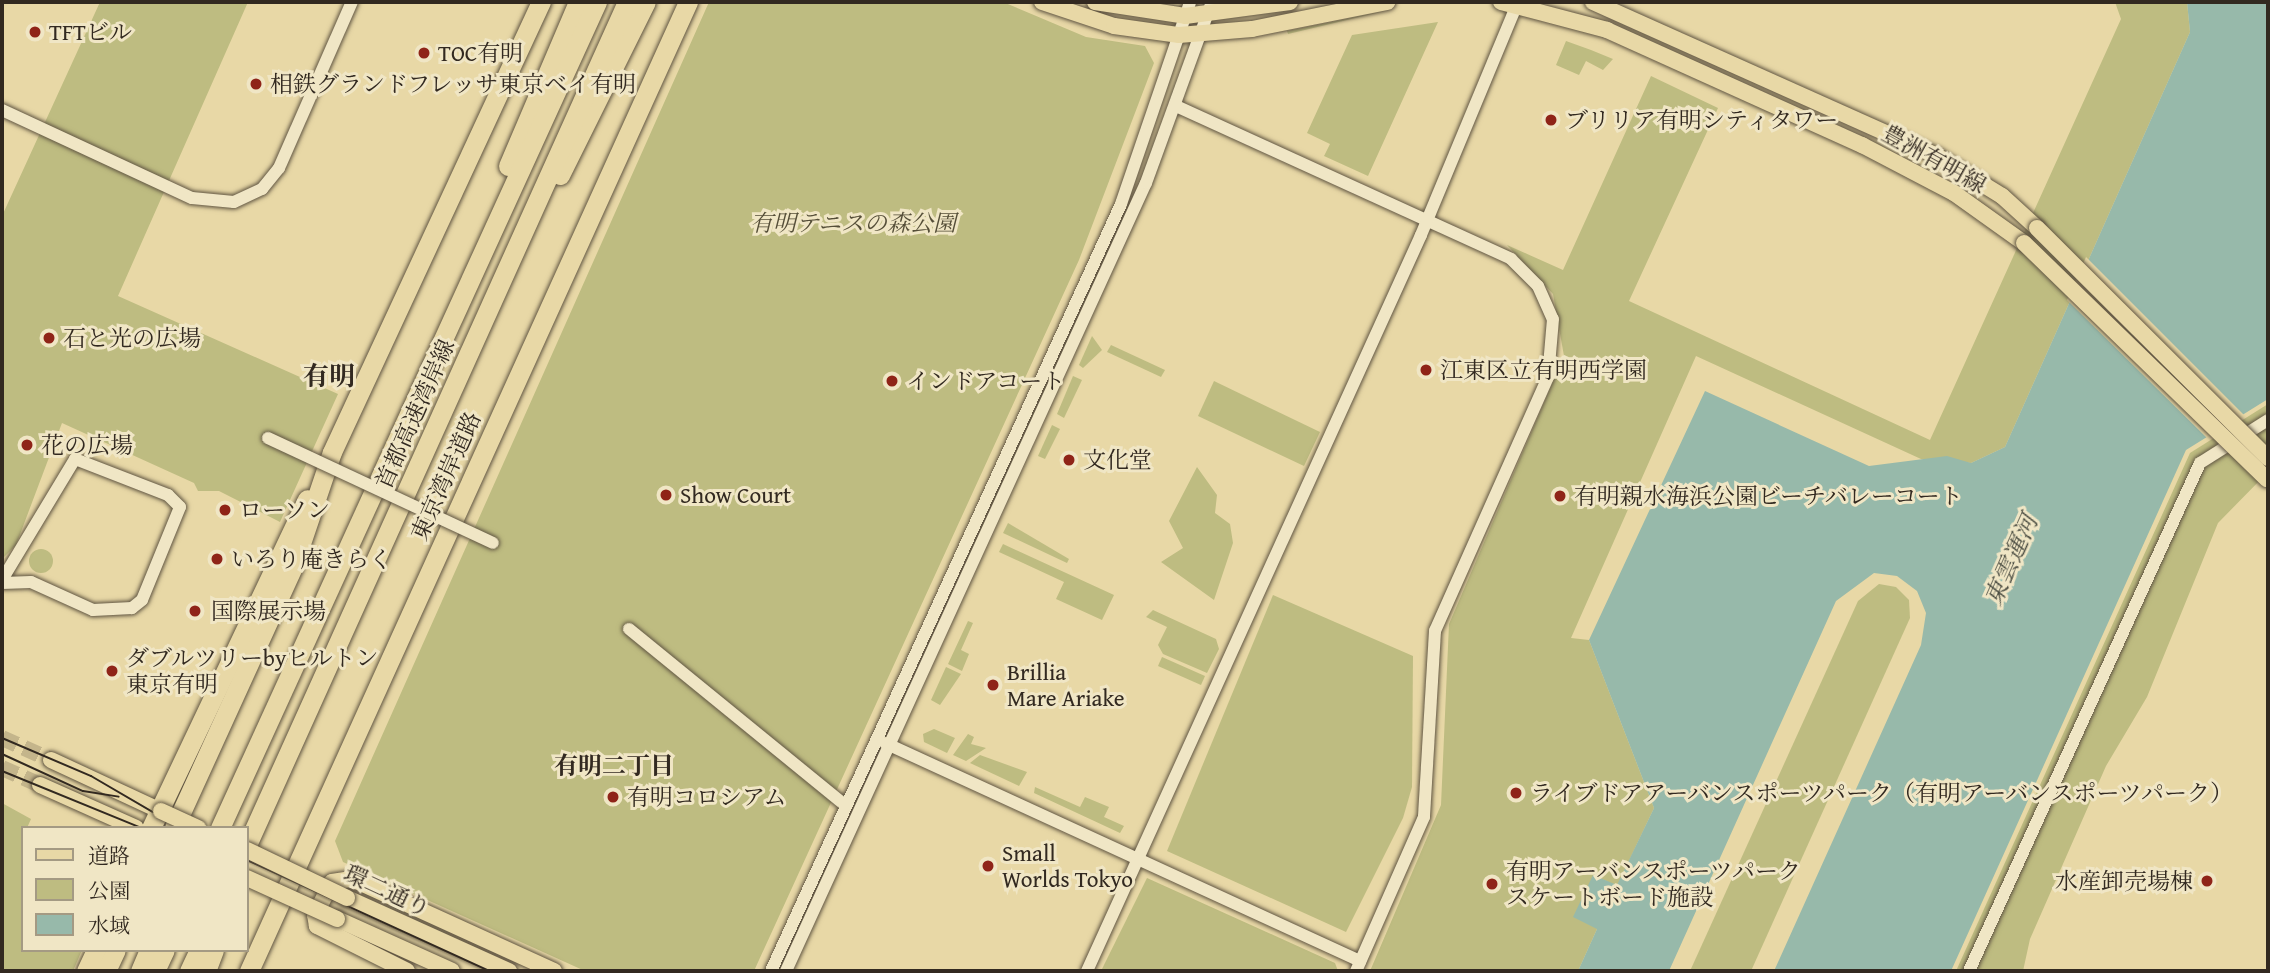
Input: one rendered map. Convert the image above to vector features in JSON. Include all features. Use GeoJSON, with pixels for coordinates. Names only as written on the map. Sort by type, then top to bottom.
{"type":"FeatureCollection","features":[{"type":"Feature","properties":{"kind":"highway"},"geometry":{"type":"LineString","coordinates":[[157,816],[274,558],[332,452],[541,2]]}},
{"type":"Feature","properties":{"kind":"highway"},"geometry":{"type":"LineString","coordinates":[[547,91],[579,2]]}},
{"type":"Feature","properties":{"kind":"highway"},"geometry":{"type":"LineString","coordinates":[[547,91],[597,2]]}},
{"type":"Feature","properties":{"kind":"highway"},"geometry":{"type":"LineString","coordinates":[[588,109],[627,2]]}},
{"type":"Feature","properties":{"kind":"highway"},"geometry":{"type":"LineString","coordinates":[[588,109],[646,2]]}},
{"type":"Feature","properties":{"kind":"highway","name":"東京湾岸道路"},"geometry":{"type":"LineString","coordinates":[[249,971],[688,2]]}},
{"type":"Feature","properties":{"kind":"highway","name":"首都高速湾岸線"},"geometry":{"type":"LineString","coordinates":[[221,826],[430,366],[547,91]]}},
{"type":"Feature","properties":{"kind":"highway","name":"首都高速湾岸線"},"geometry":{"type":"LineString","coordinates":[[248,846],[525,225],[588,109]]}},
{"type":"Feature","properties":{"kind":"highway"},"geometry":{"type":"LineString","coordinates":[[175,826],[293,567],[332,452]]}},
{"type":"Feature","properties":{"kind":"highway"},"geometry":{"type":"LineString","coordinates":[[262,971],[423,617],[481,459]]}},
{"type":"Feature","properties":{"kind":"highway"},"geometry":{"type":"LineString","coordinates":[[210,826],[332,580]]}},
{"type":"Feature","properties":{"kind":"highway"},"geometry":{"type":"LineString","coordinates":[[248,857],[263,809]]}},
{"type":"Feature","properties":{"kind":"highway"},"geometry":{"type":"LineString","coordinates":[[86,971],[95,952]]}},
{"type":"Feature","properties":{"kind":"highway"},"geometry":{"type":"LineString","coordinates":[[106,971],[115,952]]}},
{"type":"Feature","properties":{"kind":"highway"},"geometry":{"type":"LineString","coordinates":[[115,971],[124,952]]}},
{"type":"Feature","properties":{"kind":"highway"},"geometry":{"type":"LineString","coordinates":[[140,971],[148,952]]}},
{"type":"Feature","properties":{"kind":"highway"},"geometry":{"type":"LineString","coordinates":[[155,971],[164,952]]}},
{"type":"Feature","properties":{"kind":"highway"},"geometry":{"type":"LineString","coordinates":[[189,971],[198,952]]}},
{"type":"Feature","properties":{"kind":"highway"},"geometry":{"type":"LineString","coordinates":[[206,971],[214,952]]}},
{"type":"Feature","properties":{"kind":"main road"},"geometry":{"type":"LineString","coordinates":[[1042,2],[1114,26],[1180,35],[1202,34],[1387,2]]}},
{"type":"Feature","properties":{"kind":"main road"},"geometry":{"type":"LineString","coordinates":[[1096,2],[1188,9],[1290,2]]}},
{"type":"Feature","properties":{"kind":"main road","name":"豊洲有明線"},"geometry":{"type":"LineString","coordinates":[[1512,2],[1607,30],[1899,163],[1983,212],[2024,243],[2268,480]]}},
{"type":"Feature","properties":{"kind":"main road","name":"豊洲有明線"},"geometry":{"type":"LineString","coordinates":[[1593,2],[1966,172],[2037,228],[2268,458]]}},
{"type":"Feature","properties":{"kind":"main road"},"geometry":{"type":"LineString","coordinates":[[1966,172],[1991,199],[1983,212]]}},
{"type":"Feature","properties":{"kind":"main road"},"geometry":{"type":"LineString","coordinates":[[51,760],[157,816],[191,826]]}},
{"type":"Feature","properties":{"kind":"main road"},"geometry":{"type":"LineString","coordinates":[[40,785],[132,826]]}},
{"type":"Feature","properties":{"kind":"main road","name":"環二通り"},"geometry":{"type":"LineString","coordinates":[[248,848],[347,898],[509,971]]}},
{"type":"Feature","properties":{"kind":"main road","name":"環二通り"},"geometry":{"type":"LineString","coordinates":[[248,878],[452,971]]}},
{"type":"Feature","properties":{"kind":"main road"},"geometry":{"type":"LineString","coordinates":[[407,971],[317,926],[315,915],[332,882],[352,879],[554,971]]}},
{"type":"Feature","properties":{"kind":"street"},"geometry":{"type":"LineString","coordinates":[[2,110],[192,198],[234,202],[262,189],[279,168],[352,2]]}},
{"type":"Feature","properties":{"kind":"street"},"geometry":{"type":"LineString","coordinates":[[1087,971],[1427,219],[1512,2]]}},
{"type":"Feature","properties":{"kind":"street"},"geometry":{"type":"LineString","coordinates":[[786,971],[891,745],[1176,106],[1210,8]]}},
{"type":"Feature","properties":{"kind":"street"},"geometry":{"type":"LineString","coordinates":[[771,971],[875,738],[1121,204],[1188,9]]}},
{"type":"Feature","properties":{"kind":"street"},"geometry":{"type":"LineString","coordinates":[[875,738],[1138,856],[1358,966],[1424,817],[1432,766],[1430,654],[1442,608],[1555,353],[1547,301],[1527,272],[1427,219],[1176,106]]}},
{"type":"Feature","properties":{"kind":"street"},"geometry":{"type":"LineString","coordinates":[[1969,971],[2200,463],[2268,420]]}},
{"type":"Feature","properties":{"kind":"street"},"geometry":{"type":"LineString","coordinates":[[268,438],[493,543]]}},
{"type":"Feature","properties":{"kind":"street"},"geometry":{"type":"LineString","coordinates":[[75,459],[168,495],[180,507],[142,600],[132,608],[93,610],[31,582],[2,581],[75,459]]}},
{"type":"Feature","properties":{"kind":"street"},"geometry":{"type":"LineString","coordinates":[[22,551],[21,570],[31,582]]}},
{"type":"Feature","properties":{"kind":"street"},"geometry":{"type":"LineString","coordinates":[[629,629],[841,802]]}},
{"type":"Feature","properties":{"kind":"green space"},"geometry":{"type":"Polygon","coordinates":[[[100,2],[248,2],[118,296],[338,394],[280,522],[219,491],[198,491],[194,483],[62,423],[16,545],[2,559],[2,216],[100,2]]]}},
{"type":"Feature","properties":{"kind":"green space","name":"有明テニスの森公園"},"geometry":{"type":"Polygon","coordinates":[[[709,2],[1003,2],[1086,37],[1145,46],[1154,63],[1079,260],[754,971],[585,971],[343,862],[335,841],[709,2]]]}},
{"type":"Feature","properties":{"kind":"green space"},"geometry":{"type":"Polygon","coordinates":[[[2115,2],[2187,2],[2190,32],[2005,447],[1971,463],[1921,459],[1696,356],[1571,638],[1589,640],[1654,808],[1617,886],[1593,875],[1597,929],[1578,971],[1370,971],[1441,805],[1449,624],[1564,356],[1553,294],[1507,245],[1563,270],[1651,76],[1718,108],[1629,301],[1930,440],[2121,19],[2115,2]]]}},
{"type":"Feature","properties":{"kind":"green space"},"geometry":{"type":"Polygon","coordinates":[[[1385,11],[1288,34],[1287,31],[1385,11]]]}},
{"type":"Feature","properties":{"kind":"green space"},"geometry":{"type":"Polygon","coordinates":[[[1438,22],[1368,176],[1324,156],[1330,144],[1307,133],[1352,35],[1438,22]]]}},
{"type":"Feature","properties":{"kind":"green space"},"geometry":{"type":"Polygon","coordinates":[[[1566,41],[1613,59],[1603,70],[1586,61],[1579,75],[1556,65],[1566,41]]]}},
{"type":"Feature","properties":{"kind":"green space"},"geometry":{"type":"Polygon","coordinates":[[[1092,336],[1102,350],[1083,368],[1079,365],[1092,336]]]}},
{"type":"Feature","properties":{"kind":"green space"},"geometry":{"type":"Polygon","coordinates":[[[1111,345],[1165,370],[1161,377],[1107,352],[1111,345]]]}},
{"type":"Feature","properties":{"kind":"green space"},"geometry":{"type":"Polygon","coordinates":[[[1073,376],[1082,380],[1064,418],[1057,414],[1073,376]]]}},
{"type":"Feature","properties":{"kind":"green space"},"geometry":{"type":"Polygon","coordinates":[[[1214,381],[1320,432],[1304,466],[1198,416],[1214,381]]]}},
{"type":"Feature","properties":{"kind":"green space"},"geometry":{"type":"Polygon","coordinates":[[[2268,404],[2268,472],[2218,523],[2147,697],[2106,766],[2030,939],[2023,971],[1956,971],[2190,453],[2268,404]]]}},
{"type":"Feature","properties":{"kind":"green space"},"geometry":{"type":"Polygon","coordinates":[[[1052,425],[1060,429],[1045,459],[1038,456],[1052,425]]]}},
{"type":"Feature","properties":{"kind":"green space"},"geometry":{"type":"Polygon","coordinates":[[[1197,467],[1217,495],[1215,513],[1230,524],[1233,543],[1214,600],[1161,562],[1183,548],[1169,521],[1197,467]]]}},
{"type":"Feature","properties":{"kind":"green space"},"geometry":{"type":"Polygon","coordinates":[[[1008,523],[1069,559],[1067,563],[1003,533],[1008,523]]]}},
{"type":"Feature","properties":{"kind":"green space"},"geometry":{"type":"Polygon","coordinates":[[[1003,544],[1114,595],[1102,620],[1056,599],[1064,582],[999,552],[1003,544]]]}},
{"type":"Feature","properties":{"kind":"green space"},"geometry":{"type":"Polygon","coordinates":[[[41,549],[50,552],[53,561],[50,570],[41,573],[32,570],[29,561],[32,552],[41,549]]]}},
{"type":"Feature","properties":{"kind":"green space"},"geometry":{"type":"Polygon","coordinates":[[[1879,584],[1896,587],[1909,600],[1910,618],[1751,971],[1690,971],[1858,601],[1879,584]]]}},
{"type":"Feature","properties":{"kind":"green space"},"geometry":{"type":"Polygon","coordinates":[[[1273,595],[1413,656],[1412,787],[1403,818],[1346,932],[1167,851],[1273,595]]]}},
{"type":"Feature","properties":{"kind":"green space"},"geometry":{"type":"Polygon","coordinates":[[[1153,610],[1216,639],[1219,649],[1207,673],[1163,654],[1158,645],[1167,627],[1146,617],[1153,610]]]}},
{"type":"Feature","properties":{"kind":"green space"},"geometry":{"type":"Polygon","coordinates":[[[968,621],[973,623],[961,650],[969,654],[962,671],[948,664],[968,621]]]}},
{"type":"Feature","properties":{"kind":"green space"},"geometry":{"type":"Polygon","coordinates":[[[1162,657],[1205,676],[1201,685],[1158,666],[1162,657]]]}},
{"type":"Feature","properties":{"kind":"green space"},"geometry":{"type":"Polygon","coordinates":[[[946,667],[961,674],[940,705],[931,700],[946,667]]]}},
{"type":"Feature","properties":{"kind":"green space"},"geometry":{"type":"Polygon","coordinates":[[[934,729],[955,738],[947,753],[924,742],[923,734],[934,729]]]}},
{"type":"Feature","properties":{"kind":"green space"},"geometry":{"type":"Polygon","coordinates":[[[968,734],[974,737],[971,744],[986,748],[966,761],[953,755],[968,734]]]}},
{"type":"Feature","properties":{"kind":"green space"},"geometry":{"type":"Polygon","coordinates":[[[980,755],[1027,772],[1019,786],[970,763],[980,755]]]}},
{"type":"Feature","properties":{"kind":"green space"},"geometry":{"type":"Polygon","coordinates":[[[1035,787],[1080,807],[1085,797],[1109,807],[1104,817],[1124,826],[1120,833],[1034,793],[1035,787]]]}},
{"type":"Feature","properties":{"kind":"green space"},"geometry":{"type":"Polygon","coordinates":[[[2,803],[31,819],[28,826],[21,826],[21,952],[81,952],[73,971],[2,971],[2,803]]]}},
{"type":"Feature","properties":{"kind":"green space"},"geometry":{"type":"Polygon","coordinates":[[[1147,878],[1335,963],[1338,971],[1101,971],[1147,878]]]}},
{"type":"Feature","properties":{"kind":"water","name":"東雲運河"},"geometry":{"type":"Polygon","coordinates":[[[2187,2],[2268,2],[2268,399],[2186,450],[1951,971],[1774,971],[1921,645],[1926,613],[1917,591],[1897,576],[1874,573],[1836,601],[1669,971],[1578,971],[1597,929],[1573,917],[1593,875],[1617,885],[1654,808],[1589,640],[1705,391],[1869,466],[1947,456],[1971,463],[2005,447],[2190,32],[2187,2]]]}},
{"type":"Feature","properties":{"kind":"pier"},"geometry":{"type":"Polygon","coordinates":[[[2086,257],[2246,417],[2209,440],[2067,300],[2086,257]]]}},
{"type":"Feature","properties":{"kind":"tunnel"},"geometry":{"type":"LineString","coordinates":[[2,738],[51,760]]}},
{"type":"Feature","properties":{"kind":"tunnel"},"geometry":{"type":"LineString","coordinates":[[2,768],[40,785]]}},
{"type":"Feature","properties":{"kind":"tram line"},"geometry":{"type":"LineString","coordinates":[[2,738],[91,776],[177,826]]}},
{"type":"Feature","properties":{"kind":"tram line"},"geometry":{"type":"LineString","coordinates":[[2,754],[83,791],[119,797]]}},
{"type":"Feature","properties":{"kind":"tram line"},"geometry":{"type":"LineString","coordinates":[[2,771],[137,826]]}},
{"type":"Feature","properties":{"kind":"tram line"},"geometry":{"type":"LineString","coordinates":[[248,860],[489,971]]}},
{"type":"Feature","properties":{"kind":"place","name":"TFTビル"},"geometry":{"type":"Point","coordinates":[35,32]}},
{"type":"Feature","properties":{"kind":"place","name":"TOC有明"},"geometry":{"type":"Point","coordinates":[424,53]}},
{"type":"Feature","properties":{"kind":"place","name":"相鉄グランドフレッサ東京ベイ有明"},"geometry":{"type":"Point","coordinates":[256,84]}},
{"type":"Feature","properties":{"kind":"place","name":"ブリリア有明シティタワー"},"geometry":{"type":"Point","coordinates":[1551,120]}},
{"type":"Feature","properties":{"kind":"place","name":"石と光の広場"},"geometry":{"type":"Point","coordinates":[49,338]}},
{"type":"Feature","properties":{"kind":"place","name":"江東区立有明西学園"},"geometry":{"type":"Point","coordinates":[1426,370]}},
{"type":"Feature","properties":{"kind":"place","name":"インドアコート"},"geometry":{"type":"Point","coordinates":[892,381]}},
{"type":"Feature","properties":{"kind":"place","name":"花の広場"},"geometry":{"type":"Point","coordinates":[27,445]}},
{"type":"Feature","properties":{"kind":"place","name":"文化堂"},"geometry":{"type":"Point","coordinates":[1069,460]}},
{"type":"Feature","properties":{"kind":"place","name":"Show Court"},"geometry":{"type":"Point","coordinates":[666,495]}},
{"type":"Feature","properties":{"kind":"place","name":"有明親水海浜公園ビーチバレーコート"},"geometry":{"type":"Point","coordinates":[1560,496]}},
{"type":"Feature","properties":{"kind":"place","name":"ローソン"},"geometry":{"type":"Point","coordinates":[225,510]}},
{"type":"Feature","properties":{"kind":"place","name":"いろり庵きらく"},"geometry":{"type":"Point","coordinates":[217,559]}},
{"type":"Feature","properties":{"kind":"place","name":"国際展示場"},"geometry":{"type":"Point","coordinates":[195,611]}},
{"type":"Feature","properties":{"kind":"place","name":"ダブルツリーbyヒルトン 東京有明"},"geometry":{"type":"Point","coordinates":[112,671]}},
{"type":"Feature","properties":{"kind":"place","name":"Brillia Mare Ariake"},"geometry":{"type":"Point","coordinates":[993,685]}},
{"type":"Feature","properties":{"kind":"place","name":"ライブドアアーバンスポーツパーク（有明アーバンスポーツパーク）"},"geometry":{"type":"Point","coordinates":[1516,793]}},
{"type":"Feature","properties":{"kind":"place","name":"有明コロシアム"},"geometry":{"type":"Point","coordinates":[613,797]}},
{"type":"Feature","properties":{"kind":"place","name":"Small Worlds Tokyo"},"geometry":{"type":"Point","coordinates":[988,866]}},
{"type":"Feature","properties":{"kind":"place","name":"水産卸売場棟"},"geometry":{"type":"Point","coordinates":[2207,881]}},
{"type":"Feature","properties":{"kind":"place","name":"有明アーバンスポーツパーク スケートボード施設"},"geometry":{"type":"Point","coordinates":[1492,884]}},
{"type":"Feature","properties":{"kind":"district","name":"有明"},"geometry":{"type":"Point","coordinates":[329,376]}},
{"type":"Feature","properties":{"kind":"district","name":"有明二丁目"},"geometry":{"type":"Point","coordinates":[614,766]}}]}
